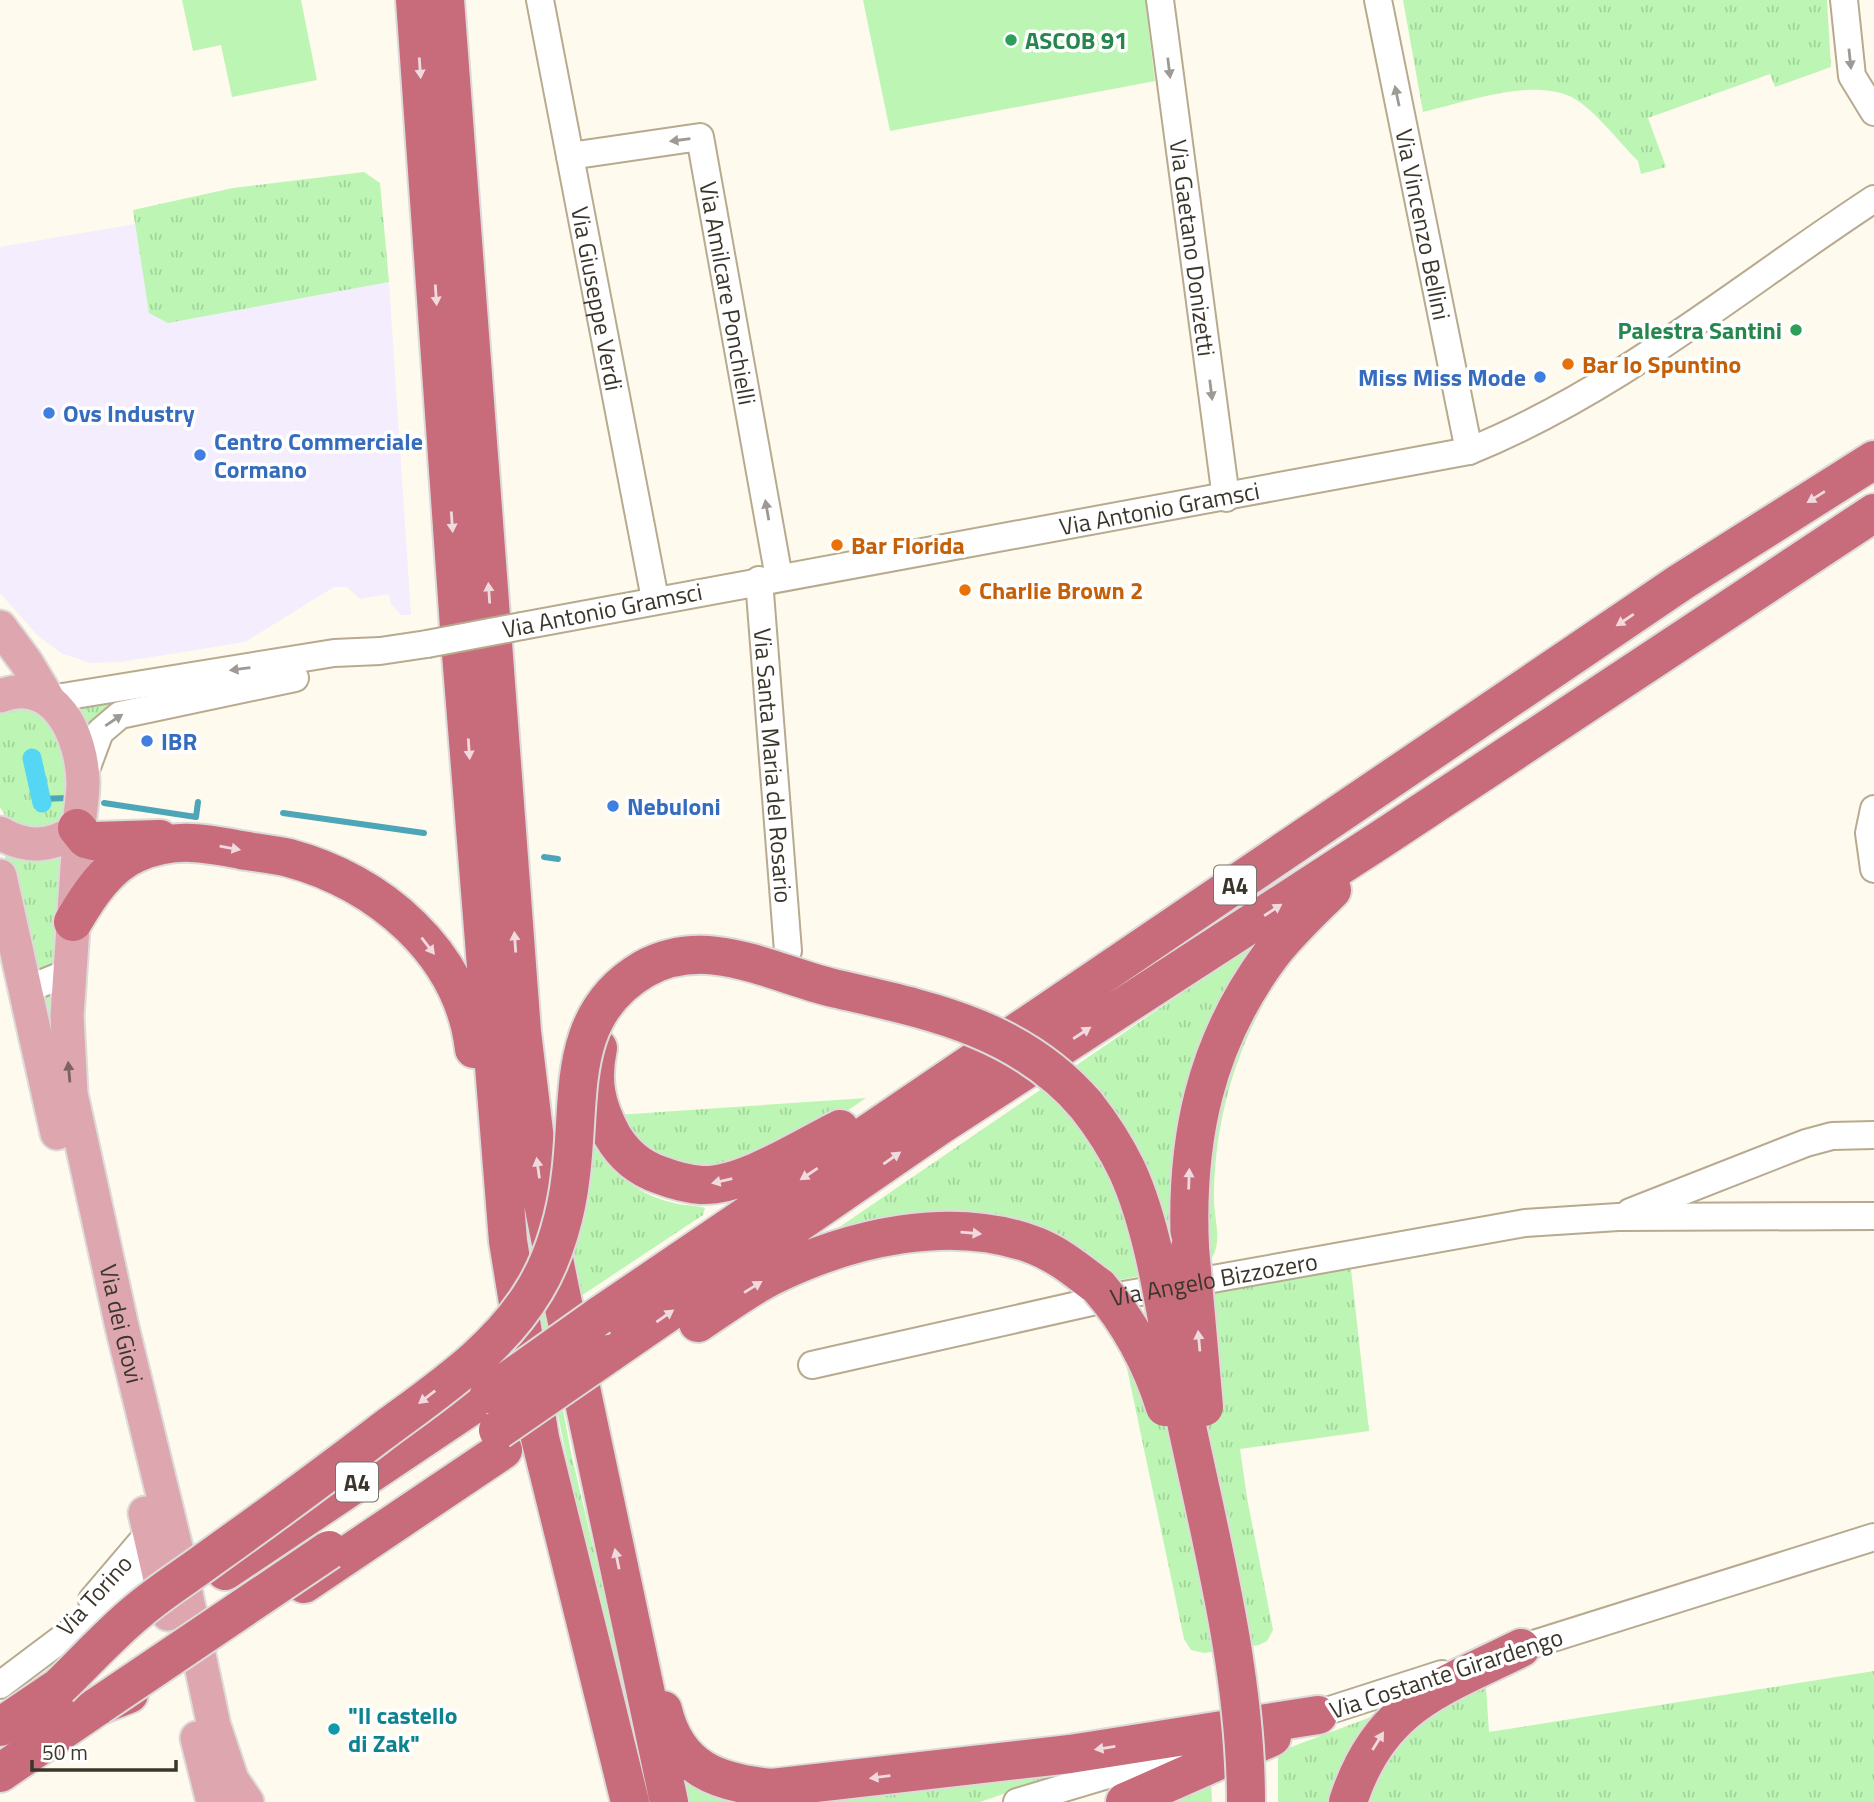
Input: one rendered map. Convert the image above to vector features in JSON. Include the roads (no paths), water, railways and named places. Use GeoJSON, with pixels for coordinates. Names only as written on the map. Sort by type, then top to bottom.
{"type":"FeatureCollection","features":[{"type":"Feature","properties":{"kind":"highway"},"geometry":{"type":"LineString","coordinates":[[415,0],[460,641],[505,1205],[515,1292],[540,1438],[630,1802]]}},
{"type":"Feature","properties":{"kind":"highway"},"geometry":{"type":"LineString","coordinates":[[445,0],[499,737],[530,1097],[550,1237],[669,1802]]}},
{"type":"Feature","properties":{"kind":"highway","name":"A4"},"geometry":{"type":"LineString","coordinates":[[0,1773],[329,1550],[497,1424],[599,1316],[1681,582],[1874,460]]}},
{"type":"Feature","properties":{"kind":"highway","name":"A4"},"geometry":{"type":"LineString","coordinates":[[0,1727],[48,1672],[497,1424],[611,1366],[939,1126],[1383,838],[1874,513]]}},
{"type":"Feature","properties":{"kind":"highway"},"geometry":{"type":"LineString","coordinates":[[797,966],[677,970],[653,980],[628,996],[610,1018],[599,1042],[593,1070],[594,1094],[615,1140],[629,1158],[648,1171],[703,1185],[760,1169],[849,1124],[1041,1001],[1402,757],[1498,706]]}},
{"type":"Feature","properties":{"kind":"highway"},"geometry":{"type":"LineString","coordinates":[[77,830],[86,839],[94,841],[129,837],[186,840],[289,858],[364,888],[398,914],[425,940],[448,972],[468,1017],[486,1137],[505,1205]]}},
{"type":"Feature","properties":{"kind":"highway"},"geometry":{"type":"LineString","coordinates":[[1213,1556],[1202,1370],[1190,1248],[1188,1182],[1195,1128],[1213,1061],[1231,1020],[1272,954],[1383,838]]}},
{"type":"Feature","properties":{"kind":"highway"},"geometry":{"type":"LineString","coordinates":[[73,922],[90,893],[113,869],[136,853],[186,840]]}},
{"type":"Feature","properties":{"kind":"highway"},"geometry":{"type":"LineString","coordinates":[[48,1672],[138,1611],[471,1363],[508,1324],[533,1293],[543,1274],[563,1217],[571,1177],[579,1068],[586,1036],[600,1010],[621,985],[647,968],[677,956],[727,955],[797,966],[971,1024],[1024,1051],[1085,1105],[1128,1171],[1142,1214],[1234,1665],[1247,1802]]}},
{"type":"Feature","properties":{"kind":"highway"},"geometry":{"type":"LineString","coordinates":[[611,1366],[769,1278],[848,1246],[884,1237],[959,1232],[1017,1240],[1039,1247],[1099,1287],[1132,1331],[1150,1368],[1213,1556]]}},
{"type":"Feature","properties":{"kind":"highway"},"geometry":{"type":"LineString","coordinates":[[98,1706],[156,1684],[271,1607],[497,1424]]}},
{"type":"Feature","properties":{"kind":"highway"},"geometry":{"type":"LineString","coordinates":[[631,1626],[656,1680],[665,1720],[676,1745],[692,1763],[715,1777],[738,1785],[772,1788],[1070,1754],[1318,1715]]}},
{"type":"Feature","properties":{"kind":"highway"},"geometry":{"type":"LineString","coordinates":[[1348,1802],[1379,1736],[1406,1708],[1521,1648]]}},
{"type":"Feature","properties":{"kind":"highway"},"geometry":{"type":"LineString","coordinates":[[1125,1802],[1318,1715]]}},
{"type":"Feature","properties":{"kind":"main road"},"geometry":{"type":"LineString","coordinates":[[0,627],[64,717],[83,778]]}},
{"type":"Feature","properties":{"kind":"main road"},"geometry":{"type":"LineString","coordinates":[[0,696],[22,691],[49,698]]}},
{"type":"Feature","properties":{"kind":"main road","name":"Via dei Giovi"},"geometry":{"type":"LineString","coordinates":[[83,778],[83,802],[77,830],[78,853],[69,972],[67,1054],[71,1094],[121,1327],[178,1556],[214,1727],[232,1780],[247,1802]]}},
{"type":"Feature","properties":{"kind":"main road"},"geometry":{"type":"LineString","coordinates":[[0,833],[28,844],[47,845],[77,830]]}},
{"type":"Feature","properties":{"kind":"main road","name":"Via dei Giovi"},"geometry":{"type":"LineString","coordinates":[[0,876],[213,1802]]}},
{"type":"Feature","properties":{"kind":"street","name":"Via Giuseppe Verdi"},"geometry":{"type":"LineString","coordinates":[[540,0],[655,599]]}},
{"type":"Feature","properties":{"kind":"street","name":"Via Gaetano Donizetti"},"geometry":{"type":"LineString","coordinates":[[1160,0],[1226,498]]}},
{"type":"Feature","properties":{"kind":"street","name":"Via Vincenzo Bellini"},"geometry":{"type":"LineString","coordinates":[[1378,0],[1469,451]]}},
{"type":"Feature","properties":{"kind":"street"},"geometry":{"type":"LineString","coordinates":[[1844,0],[1852,76],[1874,112]]}},
{"type":"Feature","properties":{"kind":"street","name":"Via Amilcare Ponchielli"},"geometry":{"type":"LineString","coordinates":[[570,156],[700,137],[769,579]]}},
{"type":"Feature","properties":{"kind":"street","name":"Via Antonio Gramsci"},"geometry":{"type":"LineString","coordinates":[[49,698],[334,653],[380,651],[427,643],[655,599],[1226,498],[1469,451],[1529,426],[1589,393],[1874,199]]}},
{"type":"Feature","properties":{"kind":"street","name":"Via Santa Maria del Rosario"},"geometry":{"type":"LineString","coordinates":[[769,579],[797,966]]}},
{"type":"Feature","properties":{"kind":"street","name":"Via Antonio Gramsci"},"geometry":{"type":"LineString","coordinates":[[83,778],[100,732],[120,715],[337,670],[380,651]]}},
{"type":"Feature","properties":{"kind":"street","name":"Via Antonio Gramsci"},"geometry":{"type":"LineString","coordinates":[[26,662],[57,681],[100,691]]}},
{"type":"Feature","properties":{"kind":"street"},"geometry":{"type":"LineString","coordinates":[[1874,809],[1869,833],[1874,869]]}},
{"type":"Feature","properties":{"kind":"street"},"geometry":{"type":"LineString","coordinates":[[25,989],[69,972]]}},
{"type":"Feature","properties":{"kind":"street","name":"Via Angelo Bizzozero"},"geometry":{"type":"LineString","coordinates":[[1618,1217],[1807,1143],[1851,1134],[1874,1135]]}},
{"type":"Feature","properties":{"kind":"street","name":"Via Angelo Bizzozero"},"geometry":{"type":"LineString","coordinates":[[812,1364],[1155,1289],[1525,1223],[1618,1217],[1874,1216]]}},
{"type":"Feature","properties":{"kind":"street"},"geometry":{"type":"LineString","coordinates":[[121,1327],[129,1396],[163,1547],[163,1559],[157,1567]]}},
{"type":"Feature","properties":{"kind":"street","name":"Via Torino"},"geometry":{"type":"LineString","coordinates":[[48,1672],[110,1580],[149,1533]]}},
{"type":"Feature","properties":{"kind":"street","name":"Via Costante Girardengo"},"geometry":{"type":"LineString","coordinates":[[1017,1802],[1318,1715],[1874,1537]]}},
{"type":"Feature","properties":{"kind":"street","name":"Via Torino"},"geometry":{"type":"LineString","coordinates":[[0,1685],[48,1672],[157,1567]]}},
{"type":"Feature","properties":{"kind":"waterway"},"geometry":{"type":"LineString","coordinates":[[32,758],[42,803]]}},
{"type":"Feature","properties":{"kind":"waterway"},"geometry":{"type":"LineString","coordinates":[[41,799],[67,798]]}},
{"type":"Feature","properties":{"kind":"waterway"},"geometry":{"type":"LineString","coordinates":[[104,803],[196,817],[198,802]]}},
{"type":"Feature","properties":{"kind":"waterway"},"geometry":{"type":"LineString","coordinates":[[283,813],[424,833]]}},
{"type":"Feature","properties":{"kind":"waterway"},"geometry":{"type":"LineString","coordinates":[[544,857],[558,859]]}},
{"type":"Feature","properties":{"kind":"place","name":"ASCOB 91"},"geometry":{"type":"Point","coordinates":[1011,40]}},
{"type":"Feature","properties":{"kind":"place","name":"Palestra Santini"},"geometry":{"type":"Point","coordinates":[1796,330]}},
{"type":"Feature","properties":{"kind":"place","name":"Bar lo Spuntino"},"geometry":{"type":"Point","coordinates":[1568,364]}},
{"type":"Feature","properties":{"kind":"place","name":"Miss Miss Mode"},"geometry":{"type":"Point","coordinates":[1540,377]}},
{"type":"Feature","properties":{"kind":"place","name":"Ovs Industry"},"geometry":{"type":"Point","coordinates":[49,413]}},
{"type":"Feature","properties":{"kind":"place","name":"Centro Commerciale Cormano"},"geometry":{"type":"Point","coordinates":[200,455]}},
{"type":"Feature","properties":{"kind":"place","name":"Bar Florida"},"geometry":{"type":"Point","coordinates":[837,545]}},
{"type":"Feature","properties":{"kind":"place","name":"Charlie Brown 2"},"geometry":{"type":"Point","coordinates":[965,590]}},
{"type":"Feature","properties":{"kind":"place","name":"IBR"},"geometry":{"type":"Point","coordinates":[147,741]}},
{"type":"Feature","properties":{"kind":"place","name":"Nebuloni"},"geometry":{"type":"Point","coordinates":[613,806]}},
{"type":"Feature","properties":{"kind":"place","name":"\"Il castello di Zak\""},"geometry":{"type":"Point","coordinates":[334,1729]}}]}
